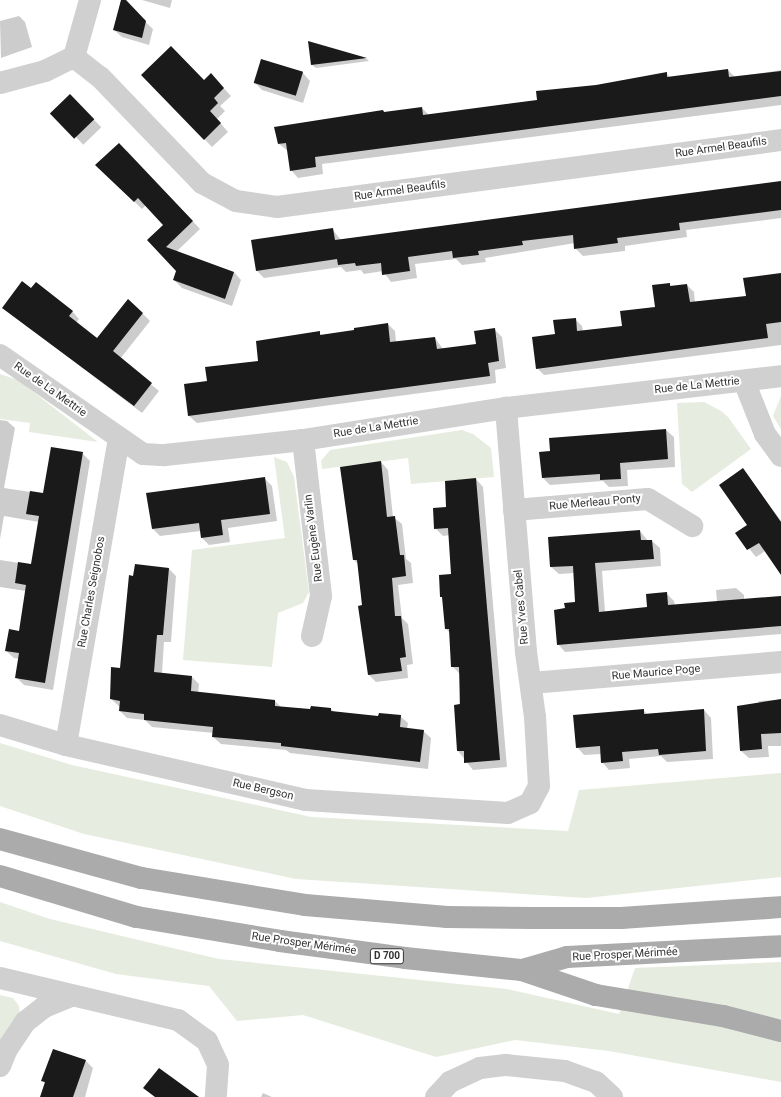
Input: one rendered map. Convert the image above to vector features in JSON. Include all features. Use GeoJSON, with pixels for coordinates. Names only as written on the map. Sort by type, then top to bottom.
{"type":"FeatureCollection","features":[{"type":"Feature","properties":{"kind":"main road"},"geometry":{"type":"LineString","coordinates":[[0,839],[142,878],[306,905],[447,917],[532,918],[621,918],[781,907]]}},
{"type":"Feature","properties":{"kind":"main road","name":"Rue Prosper Mérimée"},"geometry":{"type":"LineString","coordinates":[[0,876],[137,917],[280,941],[522,970],[567,957],[781,946]]}},
{"type":"Feature","properties":{"kind":"main road"},"geometry":{"type":"LineString","coordinates":[[522,970],[596,995],[722,1016],[781,1031]]}},
{"type":"Feature","properties":{"kind":"street"},"geometry":{"type":"LineString","coordinates":[[0,83],[45,71],[74,57],[90,0]]}},
{"type":"Feature","properties":{"kind":"street","name":"Rue Armel Beaufils"},"geometry":{"type":"LineString","coordinates":[[74,57],[100,77],[202,183],[236,201],[277,207],[781,140]]}},
{"type":"Feature","properties":{"kind":"street","name":"Rue de La Mettrie"},"geometry":{"type":"LineString","coordinates":[[0,355],[119,439],[143,454],[165,456],[303,440],[506,408],[781,376]]}},
{"type":"Feature","properties":{"kind":"street"},"geometry":{"type":"LineString","coordinates":[[744,381],[765,434],[781,456]]}},
{"type":"Feature","properties":{"kind":"street","name":"Rue Yves Cabel"},"geometry":{"type":"LineString","coordinates":[[506,408],[539,786],[530,804]]}},
{"type":"Feature","properties":{"kind":"street","name":"Rue Charles Seignobos"},"geometry":{"type":"LineString","coordinates":[[66,745],[119,439]]}},
{"type":"Feature","properties":{"kind":"street","name":"Rue Eugène Varlin"},"geometry":{"type":"LineString","coordinates":[[303,440],[321,596],[312,636]]}},
{"type":"Feature","properties":{"kind":"street","name":"Rue Merleau Ponty"},"geometry":{"type":"LineString","coordinates":[[514,510],[648,499],[692,526]]}},
{"type":"Feature","properties":{"kind":"street","name":"Rue Maurice Poge"},"geometry":{"type":"LineString","coordinates":[[531,683],[781,662]]}},
{"type":"Feature","properties":{"kind":"street","name":"Rue Bergson"},"geometry":{"type":"LineString","coordinates":[[0,725],[66,745],[306,800],[508,813],[530,804]]}},
{"type":"Feature","properties":{"kind":"street"},"geometry":{"type":"LineString","coordinates":[[0,978],[70,996],[178,1020],[207,1041],[218,1065],[216,1097]]}},
{"type":"Feature","properties":{"kind":"street"},"geometry":{"type":"LineString","coordinates":[[0,1066],[7,1049],[25,1022],[44,1007],[70,996]]}},
{"type":"Feature","properties":{"kind":"street"},"geometry":{"type":"LineString","coordinates":[[436,1097],[450,1082],[480,1068],[506,1065],[565,1071],[596,1082],[612,1097]]}},
{"type":"Feature","properties":{"kind":"shaded area"},"geometry":{"type":"Polygon","coordinates":[[[0,374],[18,380],[98,442],[29,432],[30,423],[0,419],[0,374]]]}},
{"type":"Feature","properties":{"kind":"shaded area"},"geometry":{"type":"Polygon","coordinates":[[[781,396],[781,429],[773,416],[781,396]]]}},
{"type":"Feature","properties":{"kind":"shaded area"},"geometry":{"type":"Polygon","coordinates":[[[704,402],[721,411],[728,417],[751,449],[692,492],[682,484],[677,403],[704,402]]]}},
{"type":"Feature","properties":{"kind":"shaded area"},"geometry":{"type":"Polygon","coordinates":[[[462,430],[473,434],[491,448],[494,477],[411,484],[408,458],[322,469],[321,461],[330,450],[462,430]]]}},
{"type":"Feature","properties":{"kind":"shaded area"},"geometry":{"type":"Polygon","coordinates":[[[274,457],[287,462],[294,477],[309,592],[303,603],[278,613],[272,667],[183,660],[192,550],[285,538],[274,457]]]}},
{"type":"Feature","properties":{"kind":"shaded area"},"geometry":{"type":"Polygon","coordinates":[[[0,743],[72,765],[311,817],[568,831],[579,790],[781,773],[781,877],[586,898],[296,879],[84,834],[0,806],[0,743]]]}},
{"type":"Feature","properties":{"kind":"shaded area"},"geometry":{"type":"Polygon","coordinates":[[[0,902],[50,919],[219,959],[507,989],[619,1014],[635,968],[781,962],[781,1082],[609,1051],[515,1040],[436,1057],[303,1015],[237,1021],[209,986],[116,974],[0,941],[0,902]]]}},
{"type":"Feature","properties":{"kind":"shaded area"},"geometry":{"type":"Polygon","coordinates":[[[0,995],[13,998],[19,1006],[20,1016],[0,1042],[0,995]]]}},
{"type":"Feature","properties":{"kind":"building"},"geometry":{"type":"Polygon","coordinates":[[[121,0],[126,0],[146,21],[142,38],[113,30],[121,0]]]}},
{"type":"Feature","properties":{"kind":"building"},"geometry":{"type":"Polygon","coordinates":[[[308,41],[367,58],[311,65],[308,41]]]}},
{"type":"Feature","properties":{"kind":"building"},"geometry":{"type":"Polygon","coordinates":[[[171,46],[204,80],[211,73],[224,88],[214,98],[218,103],[210,111],[221,123],[204,140],[141,75],[171,46]]]}},
{"type":"Feature","properties":{"kind":"building"},"geometry":{"type":"Polygon","coordinates":[[[261,59],[303,72],[296,96],[254,83],[261,59]]]}},
{"type":"Feature","properties":{"kind":"building"},"geometry":{"type":"Polygon","coordinates":[[[728,69],[729,77],[781,71],[781,96],[315,157],[316,167],[290,171],[286,143],[278,144],[274,127],[383,110],[384,112],[422,107],[423,115],[537,100],[536,91],[596,85],[667,72],[667,77],[728,69]]]}},
{"type":"Feature","properties":{"kind":"building"},"geometry":{"type":"Polygon","coordinates":[[[70,94],[94,119],[74,139],[50,113],[70,94]]]}},
{"type":"Feature","properties":{"kind":"building"},"geometry":{"type":"Polygon","coordinates":[[[119,143],[193,221],[166,247],[234,272],[225,299],[173,280],[176,271],[147,240],[163,225],[138,198],[134,202],[95,165],[119,143]]]}},
{"type":"Feature","properties":{"kind":"building"},"geometry":{"type":"Polygon","coordinates":[[[781,181],[781,210],[679,223],[680,230],[617,238],[618,243],[574,249],[573,235],[522,241],[523,245],[478,251],[479,255],[453,258],[452,251],[408,257],[410,271],[382,275],[381,263],[356,266],[355,263],[338,265],[337,259],[256,271],[251,240],[333,228],[335,240],[781,181]]]}},
{"type":"Feature","properties":{"kind":"building"},"geometry":{"type":"Polygon","coordinates":[[[781,273],[781,322],[766,324],[768,338],[536,369],[532,337],[555,334],[553,320],[576,318],[577,331],[622,326],[620,311],[655,307],[652,285],[670,283],[670,286],[687,284],[690,302],[746,296],[743,278],[781,273]]]}},
{"type":"Feature","properties":{"kind":"building"},"geometry":{"type":"Polygon","coordinates":[[[22,281],[31,288],[36,282],[73,311],[69,316],[97,338],[128,299],[143,313],[113,351],[152,383],[134,406],[2,308],[22,281]]]}},
{"type":"Feature","properties":{"kind":"building"},"geometry":{"type":"Polygon","coordinates":[[[388,323],[390,342],[435,337],[437,349],[476,344],[474,331],[495,328],[499,361],[488,363],[490,376],[188,416],[184,384],[207,381],[205,367],[258,361],[256,341],[320,331],[320,335],[388,323]]]}},
{"type":"Feature","properties":{"kind":"building"},"geometry":{"type":"Polygon","coordinates":[[[666,429],[668,459],[620,463],[621,479],[600,480],[600,474],[542,478],[539,452],[550,451],[549,438],[666,429]]]}},
{"type":"Feature","properties":{"kind":"building"},"geometry":{"type":"Polygon","coordinates":[[[51,447],[83,452],[45,683],[15,678],[19,653],[5,651],[9,629],[19,631],[26,585],[15,583],[18,562],[31,564],[39,516],[26,514],[30,491],[43,493],[51,447]]]}},
{"type":"Feature","properties":{"kind":"building"},"geometry":{"type":"Polygon","coordinates":[[[381,461],[387,517],[395,516],[400,555],[404,555],[406,576],[392,578],[395,616],[401,616],[406,657],[400,658],[402,671],[368,675],[358,606],[362,605],[357,560],[353,560],[340,467],[381,461]]]}},
{"type":"Feature","properties":{"kind":"building"},"geometry":{"type":"Polygon","coordinates":[[[743,468],[781,522],[781,575],[759,543],[747,550],[735,533],[747,525],[719,485],[743,468]]]}},
{"type":"Feature","properties":{"kind":"building"},"geometry":{"type":"Polygon","coordinates":[[[265,477],[270,514],[221,520],[223,535],[201,538],[199,523],[152,529],[146,493],[265,477]]]}},
{"type":"Feature","properties":{"kind":"building"},"geometry":{"type":"Polygon","coordinates":[[[476,478],[500,760],[464,763],[464,751],[457,751],[454,705],[460,704],[459,667],[451,667],[449,629],[445,629],[442,597],[440,597],[439,575],[451,574],[448,528],[434,529],[433,508],[446,507],[445,481],[476,478]]]}},
{"type":"Feature","properties":{"kind":"building"},"geometry":{"type":"Polygon","coordinates":[[[640,530],[641,540],[652,540],[654,559],[595,563],[599,612],[647,607],[646,594],[667,592],[668,605],[781,596],[781,626],[557,645],[554,610],[565,608],[564,603],[575,602],[573,566],[550,567],[548,537],[640,530]]]}},
{"type":"Feature","properties":{"kind":"building"},"geometry":{"type":"Polygon","coordinates":[[[135,564],[169,568],[163,635],[157,635],[154,672],[192,676],[191,691],[275,700],[275,706],[310,709],[311,706],[331,708],[331,711],[378,716],[379,713],[401,715],[400,727],[424,730],[420,762],[281,746],[281,743],[212,737],[213,727],[144,720],[144,714],[119,711],[120,701],[110,699],[111,667],[120,668],[129,575],[133,576],[135,564]]]}},
{"type":"Feature","properties":{"kind":"building"},"geometry":{"type":"Polygon","coordinates":[[[781,699],[781,733],[761,734],[762,749],[740,751],[737,706],[781,699]]]}},
{"type":"Feature","properties":{"kind":"building"},"geometry":{"type":"Polygon","coordinates":[[[644,709],[644,714],[704,709],[706,751],[659,755],[658,749],[622,752],[623,761],[601,763],[600,746],[576,748],[573,715],[644,709]]]}},
{"type":"Feature","properties":{"kind":"building"},"geometry":{"type":"Polygon","coordinates":[[[53,1049],[86,1060],[73,1097],[40,1097],[45,1082],[41,1081],[53,1049]]]}},
{"type":"Feature","properties":{"kind":"building"},"geometry":{"type":"Polygon","coordinates":[[[159,1068],[199,1097],[155,1097],[143,1088],[159,1068]]]}}]}
